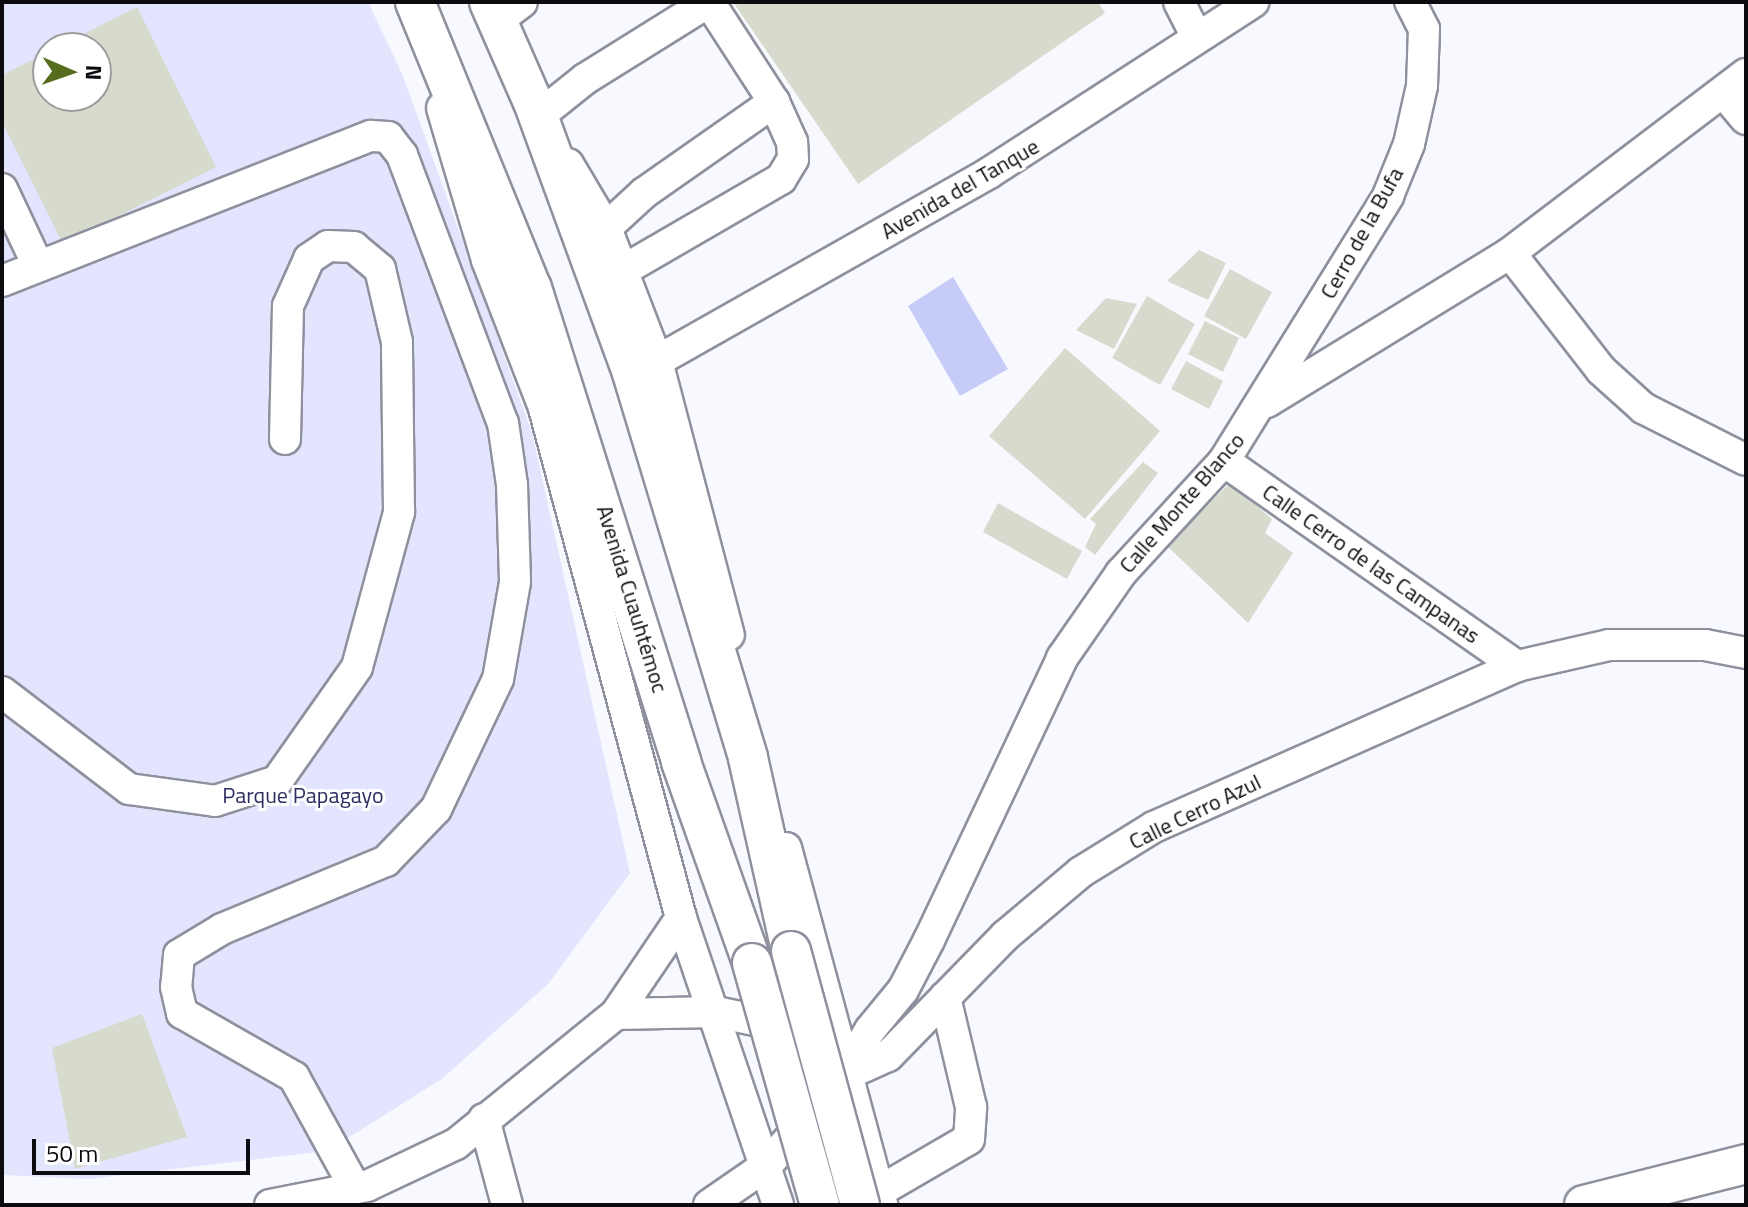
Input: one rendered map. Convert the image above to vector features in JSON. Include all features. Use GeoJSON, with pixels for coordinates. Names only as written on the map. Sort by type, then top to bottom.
{"type":"FeatureCollection","features":[{"type":"Feature","properties":{"kind":"main road","name":"Avenida Cuauhtémoc"},"geometry":{"type":"LineString","coordinates":[[414,2],[532,288],[681,762],[752,963],[820,1205]]}},
{"type":"Feature","properties":{"kind":"main road"},"geometry":{"type":"LineString","coordinates":[[503,8],[536,109],[632,373],[748,758],[791,951],[873,1201]]}},
{"type":"Feature","properties":{"kind":"main road"},"geometry":{"type":"LineString","coordinates":[[1584,1205],[1746,1164]]}},
{"type":"Feature","properties":{"kind":"street"},"geometry":{"type":"LineString","coordinates":[[414,2],[487,260],[544,408],[681,918],[716,1012],[778,1205]]}},
{"type":"Feature","properties":{"kind":"street"},"geometry":{"type":"LineString","coordinates":[[622,271],[781,179],[793,159],[792,142],[774,102],[709,2],[536,109],[606,228],[622,271],[657,361],[845,1072],[873,1201],[969,1139],[971,1107],[945,997]]}},
{"type":"Feature","properties":{"kind":"street"},"geometry":{"type":"LineString","coordinates":[[1179,2],[1196,36]]}},
{"type":"Feature","properties":{"kind":"street","name":"Avenida del Tanque"},"geometry":{"type":"LineString","coordinates":[[657,361],[989,173],[1081,117],[1196,36],[1253,2]]}},
{"type":"Feature","properties":{"kind":"street","name":"Cerro de la Bufa"},"geometry":{"type":"LineString","coordinates":[[1262,405],[1388,196],[1409,144],[1422,86],[1424,29],[1410,2]]}},
{"type":"Feature","properties":{"kind":"street"},"geometry":{"type":"LineString","coordinates":[[1735,84],[1746,119]]}},
{"type":"Feature","properties":{"kind":"street","name":"Calle Monte Blanco"},"geometry":{"type":"LineString","coordinates":[[845,1072],[870,1030],[903,990],[1062,658],[1121,573],[1224,461],[1262,405],[1510,253],[1735,84]]}},
{"type":"Feature","properties":{"kind":"street"},"geometry":{"type":"LineString","coordinates":[[606,228],[644,193],[774,102]]}},
{"type":"Feature","properties":{"kind":"street"},"geometry":{"type":"LineString","coordinates":[[2,281],[371,136],[388,137],[402,155],[503,423],[512,485],[515,582],[498,679],[436,809],[386,861],[222,929],[179,955],[176,987],[182,1013],[294,1077],[355,1188]]}},
{"type":"Feature","properties":{"kind":"street"},"geometry":{"type":"LineString","coordinates":[[2,189],[38,266]]}},
{"type":"Feature","properties":{"kind":"street"},"geometry":{"type":"LineString","coordinates":[[2,692],[129,789],[215,801],[277,781],[357,667],[399,512],[397,342],[380,269],[354,247],[328,246],[309,259],[288,306],[285,439]]}},
{"type":"Feature","properties":{"kind":"street"},"geometry":{"type":"LineString","coordinates":[[1510,253],[1601,370],[1643,408],[1746,460]]}},
{"type":"Feature","properties":{"kind":"street","name":"Calle Cerro de las Campanas"},"geometry":{"type":"LineString","coordinates":[[1224,461],[1517,666]]}},
{"type":"Feature","properties":{"kind":"street","name":"Calle Cerro Azul"},"geometry":{"type":"LineString","coordinates":[[709,1205],[767,1165],[845,1072],[888,1056],[1005,936],[1081,872],[1154,827],[1517,666],[1609,645],[1705,645],[1746,653]]}},
{"type":"Feature","properties":{"kind":"street"},"geometry":{"type":"LineString","coordinates":[[272,1205],[355,1188],[413,1168],[456,1144],[616,1014],[681,918]]}},
{"type":"Feature","properties":{"kind":"street"},"geometry":{"type":"LineString","coordinates":[[616,1014],[716,1012],[788,1027],[845,1072]]}},
{"type":"Feature","properties":{"kind":"street"},"geometry":{"type":"LineString","coordinates":[[484,1119],[507,1205]]}},
{"type":"Feature","properties":{"kind":"green space","name":"Parque Papagayo"},"geometry":{"type":"Polygon","coordinates":[[[2,2],[368,2],[403,76],[532,433],[630,873],[548,984],[443,1078],[327,1151],[89,1179],[2,1175],[2,2]]]}},
{"type":"Feature","properties":{"kind":"water"},"geometry":{"type":"Polygon","coordinates":[[[953,277],[1008,369],[960,396],[908,306],[953,277]]]}},
{"type":"Feature","properties":{"kind":"building"},"geometry":{"type":"Polygon","coordinates":[[[733,2],[1098,2],[1105,13],[858,184],[733,2]]]}},
{"type":"Feature","properties":{"kind":"building"},"geometry":{"type":"Polygon","coordinates":[[[137,7],[216,167],[63,244],[2,122],[2,75],[32,60],[32,112],[112,112],[112,32],[88,32],[137,7]]]}},
{"type":"Feature","properties":{"kind":"building"},"geometry":{"type":"Polygon","coordinates":[[[1199,250],[1226,263],[1208,300],[1167,281],[1199,250]]]}},
{"type":"Feature","properties":{"kind":"building"},"geometry":{"type":"Polygon","coordinates":[[[1230,269],[1272,292],[1246,339],[1204,316],[1230,269]]]}},
{"type":"Feature","properties":{"kind":"building"},"geometry":{"type":"Polygon","coordinates":[[[1147,296],[1195,324],[1160,385],[1112,358],[1147,296]]]}},
{"type":"Feature","properties":{"kind":"building"},"geometry":{"type":"Polygon","coordinates":[[[1106,298],[1137,304],[1114,349],[1076,330],[1106,298]]]}},
{"type":"Feature","properties":{"kind":"building"},"geometry":{"type":"Polygon","coordinates":[[[1205,321],[1239,338],[1223,372],[1188,354],[1205,321]]]}},
{"type":"Feature","properties":{"kind":"building"},"geometry":{"type":"Polygon","coordinates":[[[1065,348],[1160,431],[1085,519],[989,436],[1065,348]]]}},
{"type":"Feature","properties":{"kind":"building"},"geometry":{"type":"Polygon","coordinates":[[[1186,361],[1223,381],[1209,409],[1171,389],[1186,361]]]}},
{"type":"Feature","properties":{"kind":"building"},"geometry":{"type":"Polygon","coordinates":[[[1143,462],[1158,473],[1095,555],[1085,547],[1096,524],[1090,519],[1143,462]]]}},
{"type":"Feature","properties":{"kind":"building"},"geometry":{"type":"Polygon","coordinates":[[[1230,483],[1272,519],[1265,533],[1293,553],[1248,623],[1167,546],[1230,483]]]}},
{"type":"Feature","properties":{"kind":"building"},"geometry":{"type":"Polygon","coordinates":[[[998,503],[1082,551],[1067,579],[983,532],[998,503]]]}},
{"type":"Feature","properties":{"kind":"building"},"geometry":{"type":"Polygon","coordinates":[[[142,1014],[187,1137],[75,1169],[52,1048],[142,1014]]]}}]}
